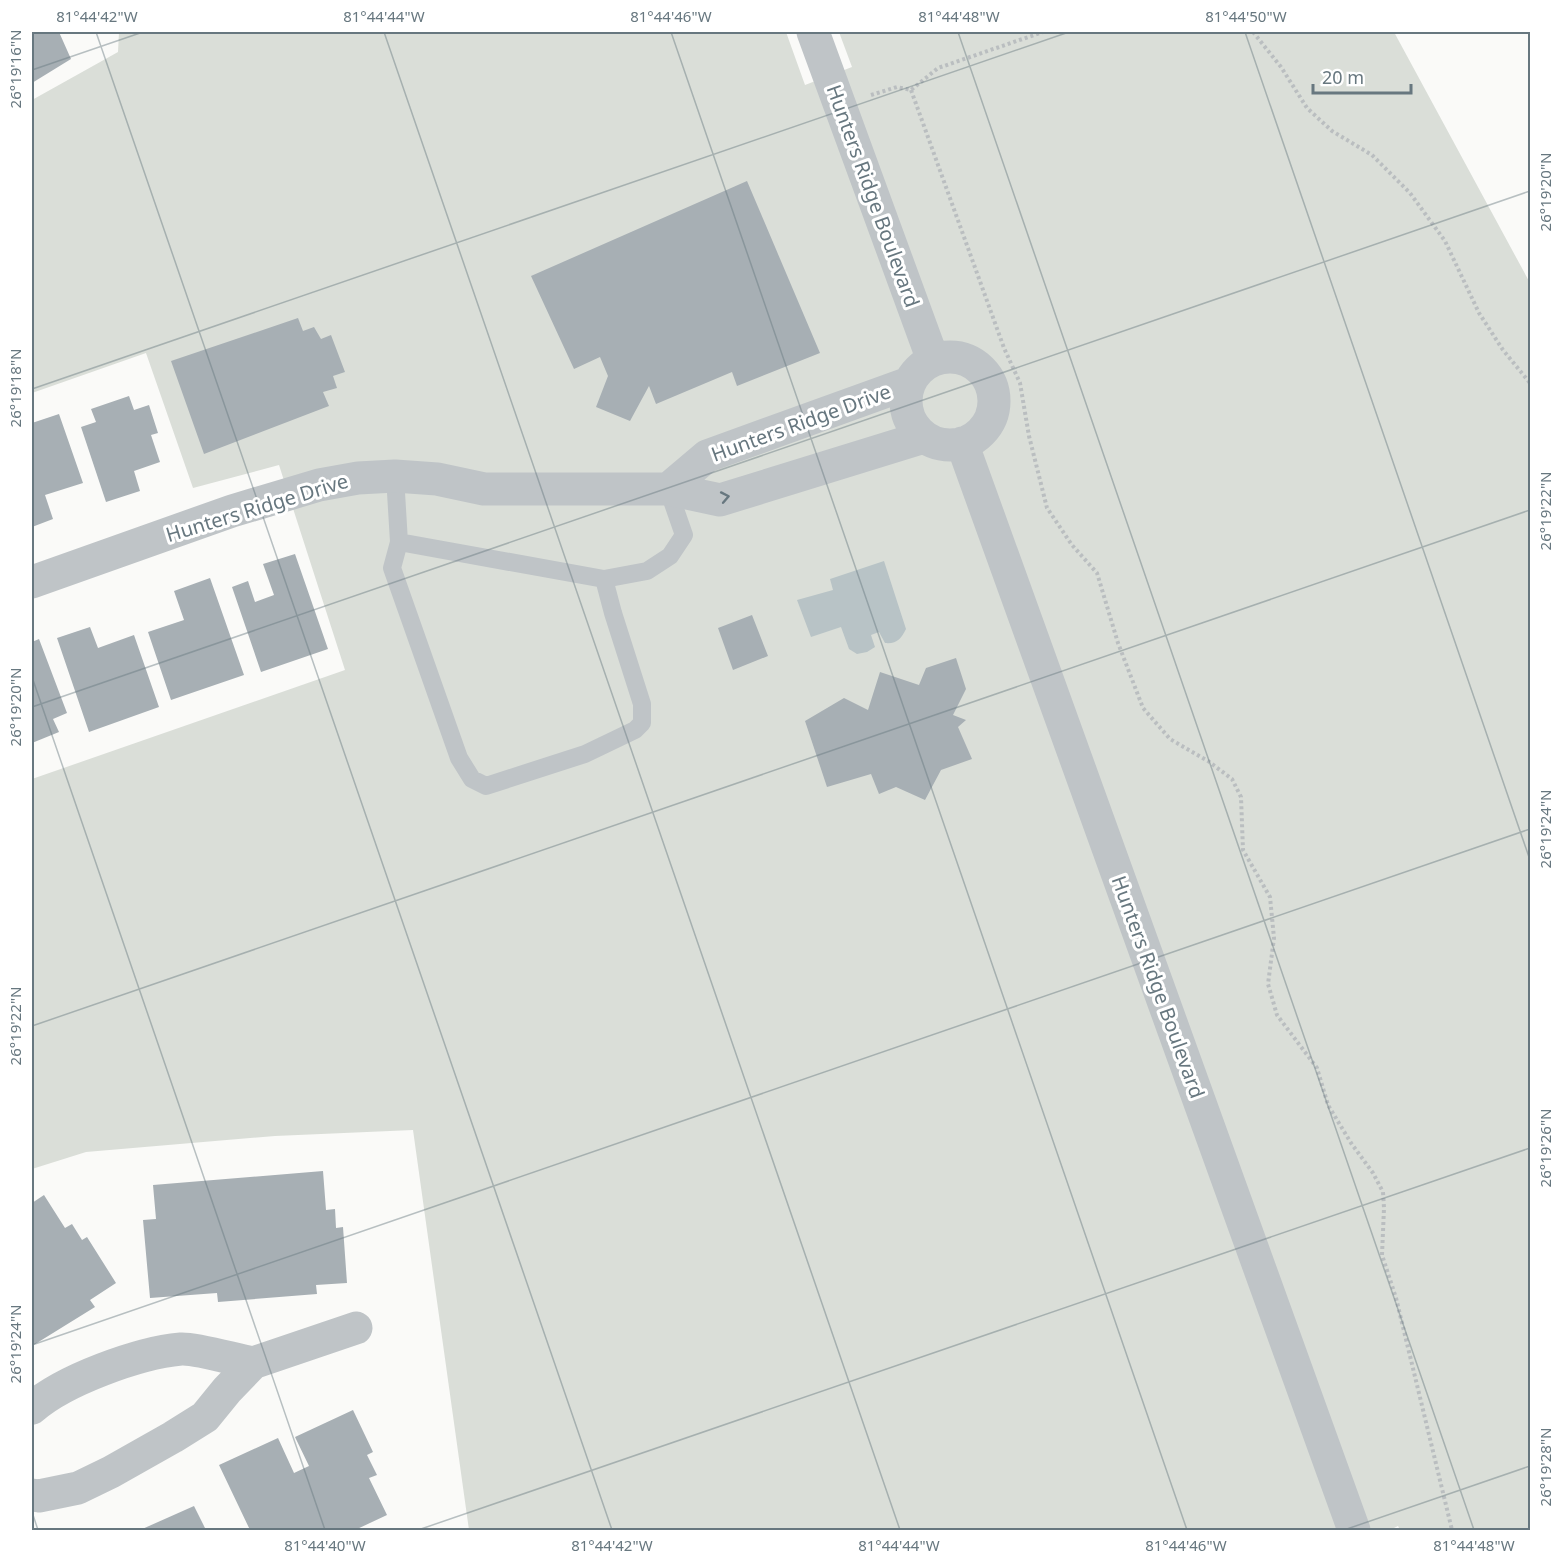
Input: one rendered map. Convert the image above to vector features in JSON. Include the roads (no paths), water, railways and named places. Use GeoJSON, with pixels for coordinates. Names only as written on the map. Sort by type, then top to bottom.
{"type":"FeatureCollection","features":[{"type":"Feature","properties":{"kind":"street","name":"Hunters Ridge Boulevard"},"geometry":{"type":"LineString","coordinates":[[813,32],[933,360]]}},
{"type":"Feature","properties":{"kind":"street"},"geometry":{"type":"LineString","coordinates":[[957,357],[970,361],[982,370],[990,381],[994,395],[994,409],[989,423],[980,434],[952,446],[924,437],[913,426],[906,412],[905,397],[909,383],[917,370],[933,360],[957,357]]}},
{"type":"Feature","properties":{"kind":"street","name":"Hunters Ridge Drive"},"geometry":{"type":"LineString","coordinates":[[668,489],[707,456],[909,383]]}},
{"type":"Feature","properties":{"kind":"street","name":"Hunters Ridge Drive"},"geometry":{"type":"LineString","coordinates":[[32,582],[232,512],[319,485],[358,478],[395,476],[437,479],[484,489],[668,489],[720,500],[924,437]]}},
{"type":"Feature","properties":{"kind":"street","name":"Hunters Ridge Boulevard"},"geometry":{"type":"LineString","coordinates":[[962,443],[1354,1530]]}},
{"type":"Feature","properties":{"kind":"street"},"geometry":{"type":"LineString","coordinates":[[32,1495],[39,1496],[78,1488],[173,1437],[205,1416],[226,1390],[253,1363],[356,1328]]}},
{"type":"Feature","properties":{"kind":"street"},"geometry":{"type":"LineString","coordinates":[[32,1408],[40,1400],[72,1382],[105,1369],[144,1357],[182,1349],[253,1363]]}},
{"type":"Feature","properties":{"kind":"lane"},"geometry":{"type":"LineString","coordinates":[[395,476],[399,542],[392,568],[459,759],[472,779],[486,786],[585,754],[635,730],[642,723],[642,704],[604,579]]}},
{"type":"Feature","properties":{"kind":"lane"},"geometry":{"type":"LineString","coordinates":[[399,542],[604,579],[647,571],[670,556],[684,535],[668,489]]}}]}
